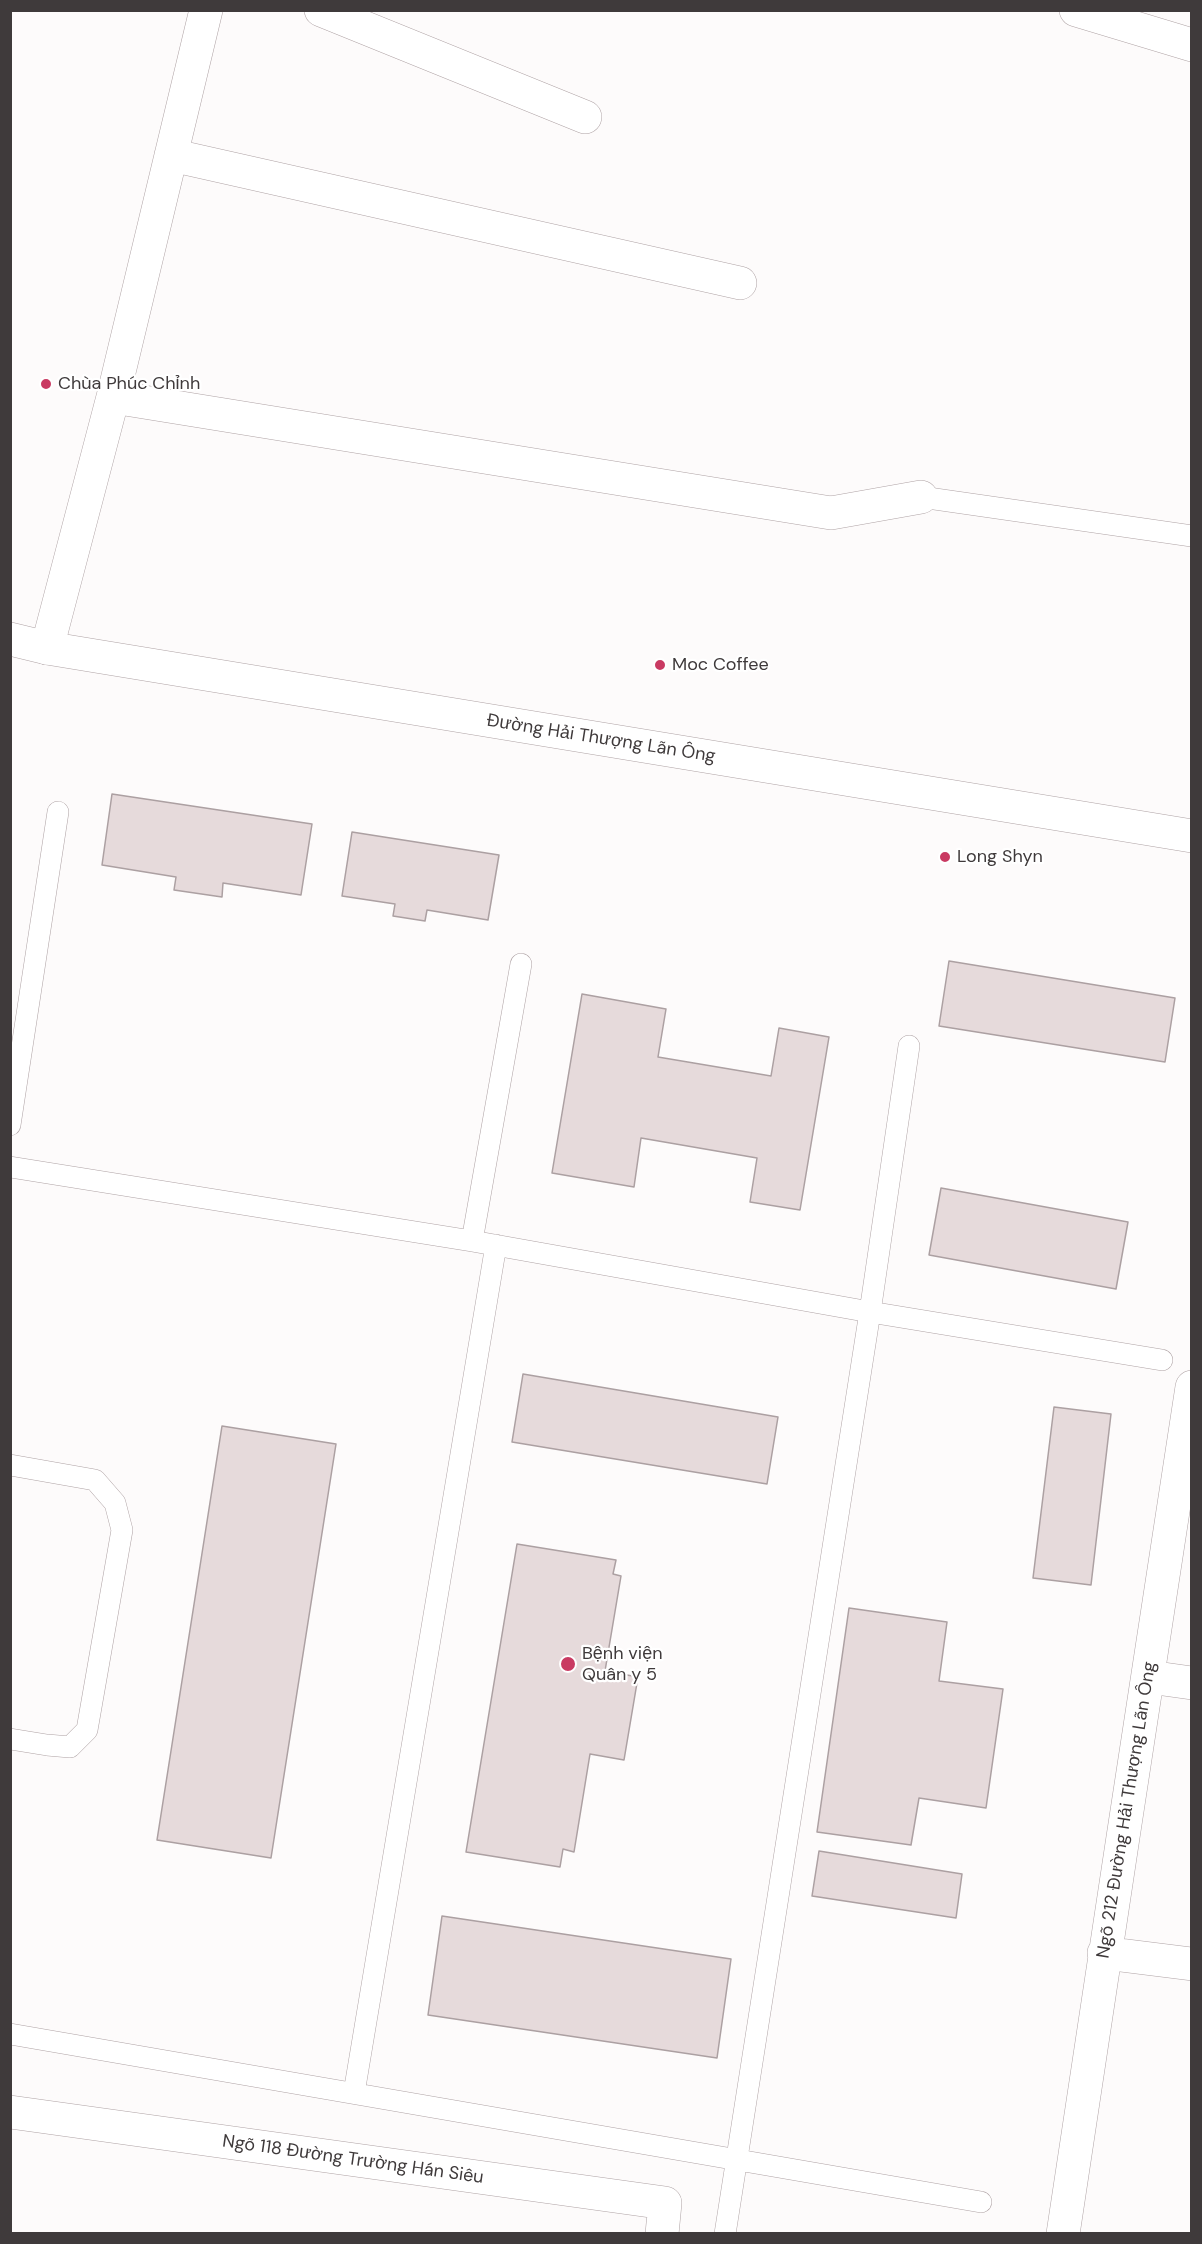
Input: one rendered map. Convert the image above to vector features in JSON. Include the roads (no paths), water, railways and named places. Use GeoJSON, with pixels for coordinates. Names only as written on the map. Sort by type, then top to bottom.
{"type":"FeatureCollection","features":[{"type":"Feature","properties":{"kind":"street"},"geometry":{"type":"LineString","coordinates":[[47,648],[113,397],[206,10]]}},
{"type":"Feature","properties":{"kind":"street"},"geometry":{"type":"LineString","coordinates":[[321,10],[585,117]]}},
{"type":"Feature","properties":{"kind":"street"},"geometry":{"type":"LineString","coordinates":[[1076,10],[1191,45]]}},
{"type":"Feature","properties":{"kind":"street"},"geometry":{"type":"LineString","coordinates":[[171,155],[740,283]]}},
{"type":"Feature","properties":{"kind":"street"},"geometry":{"type":"LineString","coordinates":[[113,397],[831,513],[921,497]]}},
{"type":"Feature","properties":{"kind":"street","name":"Đường Hải Thượng Lãn Ông"},"geometry":{"type":"LineString","coordinates":[[10,639],[47,648],[1191,836]]}},
{"type":"Feature","properties":{"kind":"street","name":"Ngõ 212 Đường Hải Thượng Lãn Ông"},"geometry":{"type":"LineString","coordinates":[[1064,2234],[1104,1953],[1149,1677],[1191,1388]]}},
{"type":"Feature","properties":{"kind":"street"},"geometry":{"type":"LineString","coordinates":[[1149,1677],[1191,1683]]}},
{"type":"Feature","properties":{"kind":"street"},"geometry":{"type":"LineString","coordinates":[[1104,1953],[1191,1964]]}},
{"type":"Feature","properties":{"kind":"street","name":"Ngõ 118 Đường Trường Hán Siêu"},"geometry":{"type":"LineString","coordinates":[[10,2112],[665,2203],[662,2234]]}},
{"type":"Feature","properties":{"kind":"lane"},"geometry":{"type":"LineString","coordinates":[[921,497],[1191,536]]}},
{"type":"Feature","properties":{"kind":"lane"},"geometry":{"type":"LineString","coordinates":[[10,1125],[58,812]]}},
{"type":"Feature","properties":{"kind":"lane"},"geometry":{"type":"LineString","coordinates":[[472,1241],[521,963]]}},
{"type":"Feature","properties":{"kind":"lane"},"geometry":{"type":"LineString","coordinates":[[725,2234],[870,1312],[909,1046]]}},
{"type":"Feature","properties":{"kind":"lane"},"geometry":{"type":"LineString","coordinates":[[10,1167],[496,1245],[870,1312],[1162,1360]]}},
{"type":"Feature","properties":{"kind":"lane"},"geometry":{"type":"LineString","coordinates":[[354,2093],[496,1245]]}},
{"type":"Feature","properties":{"kind":"lane"},"geometry":{"type":"LineString","coordinates":[[10,1465],[95,1480],[115,1503],[122,1530],[87,1730],[70,1747],[10,1739]]}},
{"type":"Feature","properties":{"kind":"lane"},"geometry":{"type":"LineString","coordinates":[[10,2034],[981,2202]]}},
{"type":"Feature","properties":{"kind":"place","name":"Chùa Phúc Chỉnh"},"geometry":{"type":"Point","coordinates":[46,384]}},
{"type":"Feature","properties":{"kind":"place","name":"Moc Coffee"},"geometry":{"type":"Point","coordinates":[660,665]}},
{"type":"Feature","properties":{"kind":"place","name":"Long Shyn"},"geometry":{"type":"Point","coordinates":[945,857]}},
{"type":"Feature","properties":{"kind":"place","name":"Bệnh viện Quân y 5"},"geometry":{"type":"Point","coordinates":[568,1664]}}]}
